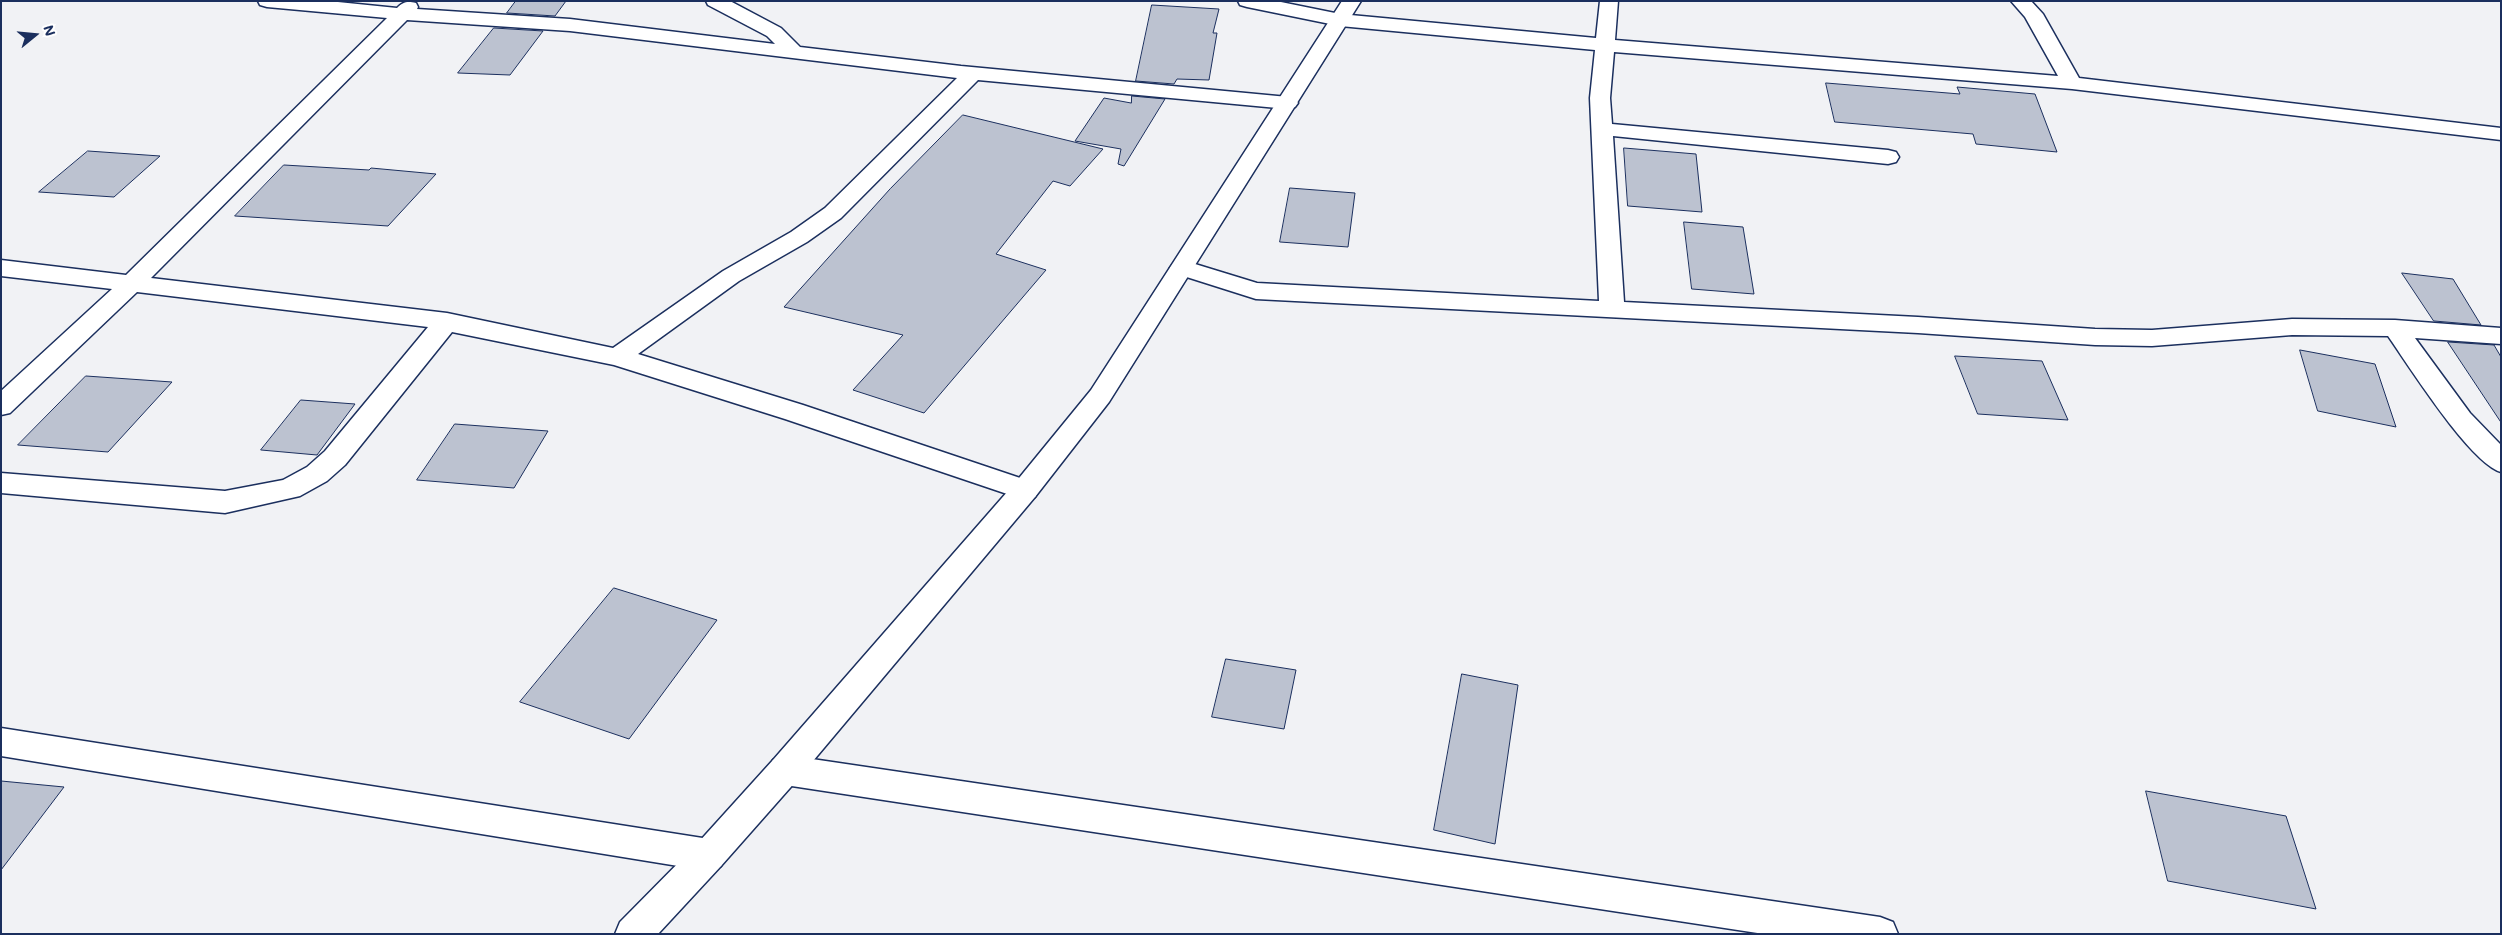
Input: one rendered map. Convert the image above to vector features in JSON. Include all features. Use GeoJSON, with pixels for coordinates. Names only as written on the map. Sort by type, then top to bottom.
{"type":"FeatureCollection","features":[{"type":"Feature","properties":{"kind":"street"},"geometry":{"type":"LineString","coordinates":[[267,1],[408,8],[570,25],[973,73],[1288,103]]}},
{"type":"Feature","properties":{"kind":"street"},"geometry":{"type":"LineString","coordinates":[[715,1],[774,32],[794,52]]}},
{"type":"Feature","properties":{"kind":"street"},"geometry":{"type":"LineString","coordinates":[[1247,1],[1346,11],[1603,45],[2072,83],[2501,134]]}},
{"type":"Feature","properties":{"kind":"street"},"geometry":{"type":"LineString","coordinates":[[1609,1],[1603,45],[1600,98],[1612,310]]}},
{"type":"Feature","properties":{"kind":"street"},"geometry":{"type":"LineString","coordinates":[[2020,1],[2033,14],[2072,83]]}},
{"type":"Feature","properties":{"kind":"street"},"geometry":{"type":"LineString","coordinates":[[1,406],[132,283],[408,8]]}},
{"type":"Feature","properties":{"kind":"street"},"geometry":{"type":"LineString","coordinates":[[633,934],[709,855],[785,770],[1025,490],[1100,396],[1346,11]]}},
{"type":"Feature","properties":{"kind":"street"},"geometry":{"type":"LineString","coordinates":[[617,357],[731,276],[799,238],[834,213],[973,73]]}},
{"type":"Feature","properties":{"kind":"street"},"geometry":{"type":"LineString","coordinates":[[1602,129],[1888,157]]}},
{"type":"Feature","properties":{"kind":"street"},"geometry":{"type":"LineString","coordinates":[[1,268],[446,321],[617,357],[794,412],[1025,490]]}},
{"type":"Feature","properties":{"kind":"street"},"geometry":{"type":"LineString","coordinates":[[1182,268],[1256,291],[1918,324],[2095,337],[2152,338],[2292,327],[2396,328],[2501,336]]}},
{"type":"Feature","properties":{"kind":"street"},"geometry":{"type":"LineString","coordinates":[[1,483],[225,502],[290,489],[317,474],[335,458],[446,321]]}},
{"type":"Feature","properties":{"kind":"street"},"geometry":{"type":"LineString","coordinates":[[2396,328],[2461,420],[2501,462]]}},
{"type":"Feature","properties":{"kind":"street"},"geometry":{"type":"LineString","coordinates":[[1,742],[709,855]]}},
{"type":"Feature","properties":{"kind":"street"},"geometry":{"type":"LineString","coordinates":[[785,770],[1880,934]]}},
{"type":"Feature","properties":{"kind":"building"},"geometry":{"type":"Polygon","coordinates":[[[516,1],[566,1],[555,16],[507,13],[516,1]]]}},
{"type":"Feature","properties":{"kind":"building"},"geometry":{"type":"Polygon","coordinates":[[[1152,5],[1219,9],[1213,33],[1217,33],[1209,80],[1177,79],[1174,84],[1136,81],[1152,5]]]}},
{"type":"Feature","properties":{"kind":"building"},"geometry":{"type":"Polygon","coordinates":[[[494,28],[543,31],[510,75],[458,73],[494,28]]]}},
{"type":"Feature","properties":{"kind":"building"},"geometry":{"type":"Polygon","coordinates":[[[1826,83],[1960,94],[1957,87],[2035,94],[2057,152],[1976,144],[1973,134],[1835,122],[1826,83]]]}},
{"type":"Feature","properties":{"kind":"building"},"geometry":{"type":"Polygon","coordinates":[[[1132,96],[1165,99],[1124,166],[1118,164],[1121,149],[1075,141],[1104,98],[1131,103],[1132,96]]]}},
{"type":"Feature","properties":{"kind":"building"},"geometry":{"type":"Polygon","coordinates":[[[963,115],[1103,149],[1070,186],[1053,181],[996,254],[1046,270],[924,413],[853,390],[903,335],[784,307],[890,189],[963,115]]]}},
{"type":"Feature","properties":{"kind":"building"},"geometry":{"type":"Polygon","coordinates":[[[1624,148],[1696,154],[1702,212],[1628,206],[1624,148]]]}},
{"type":"Feature","properties":{"kind":"building"},"geometry":{"type":"Polygon","coordinates":[[[88,151],[160,156],[114,197],[39,192],[88,151]]]}},
{"type":"Feature","properties":{"kind":"building"},"geometry":{"type":"Polygon","coordinates":[[[284,165],[369,170],[371,168],[436,174],[388,226],[235,216],[284,165]]]}},
{"type":"Feature","properties":{"kind":"building"},"geometry":{"type":"Polygon","coordinates":[[[1290,188],[1355,193],[1348,247],[1280,242],[1290,188]]]}},
{"type":"Feature","properties":{"kind":"building"},"geometry":{"type":"Polygon","coordinates":[[[1684,222],[1743,227],[1754,294],[1692,289],[1684,222]]]}},
{"type":"Feature","properties":{"kind":"building"},"geometry":{"type":"Polygon","coordinates":[[[2402,273],[2453,279],[2481,325],[2434,321],[2402,273]]]}},
{"type":"Feature","properties":{"kind":"building"},"geometry":{"type":"Polygon","coordinates":[[[2448,342],[2494,345],[2501,357],[2501,422],[2448,342]]]}},
{"type":"Feature","properties":{"kind":"building"},"geometry":{"type":"Polygon","coordinates":[[[2300,350],[2375,364],[2396,427],[2318,411],[2300,350]]]}},
{"type":"Feature","properties":{"kind":"building"},"geometry":{"type":"Polygon","coordinates":[[[1955,356],[2042,361],[2068,420],[1978,414],[1955,356]]]}},
{"type":"Feature","properties":{"kind":"building"},"geometry":{"type":"Polygon","coordinates":[[[86,376],[172,382],[108,452],[18,445],[86,376]]]}},
{"type":"Feature","properties":{"kind":"building"},"geometry":{"type":"Polygon","coordinates":[[[301,400],[355,404],[317,455],[261,450],[301,400]]]}},
{"type":"Feature","properties":{"kind":"building"},"geometry":{"type":"Polygon","coordinates":[[[455,424],[548,431],[514,488],[417,480],[455,424]]]}},
{"type":"Feature","properties":{"kind":"building"},"geometry":{"type":"Polygon","coordinates":[[[614,588],[717,620],[629,739],[520,702],[614,588]]]}},
{"type":"Feature","properties":{"kind":"building"},"geometry":{"type":"Polygon","coordinates":[[[1226,659],[1296,670],[1284,729],[1212,717],[1226,659]]]}},
{"type":"Feature","properties":{"kind":"building"},"geometry":{"type":"Polygon","coordinates":[[[1462,674],[1518,685],[1495,844],[1434,830],[1462,674]]]}},
{"type":"Feature","properties":{"kind":"building"},"geometry":{"type":"Polygon","coordinates":[[[1,781],[64,787],[1,870],[1,781]]]}},
{"type":"Feature","properties":{"kind":"building"},"geometry":{"type":"Polygon","coordinates":[[[2146,791],[2286,816],[2316,909],[2168,881],[2146,791]]]}}]}
